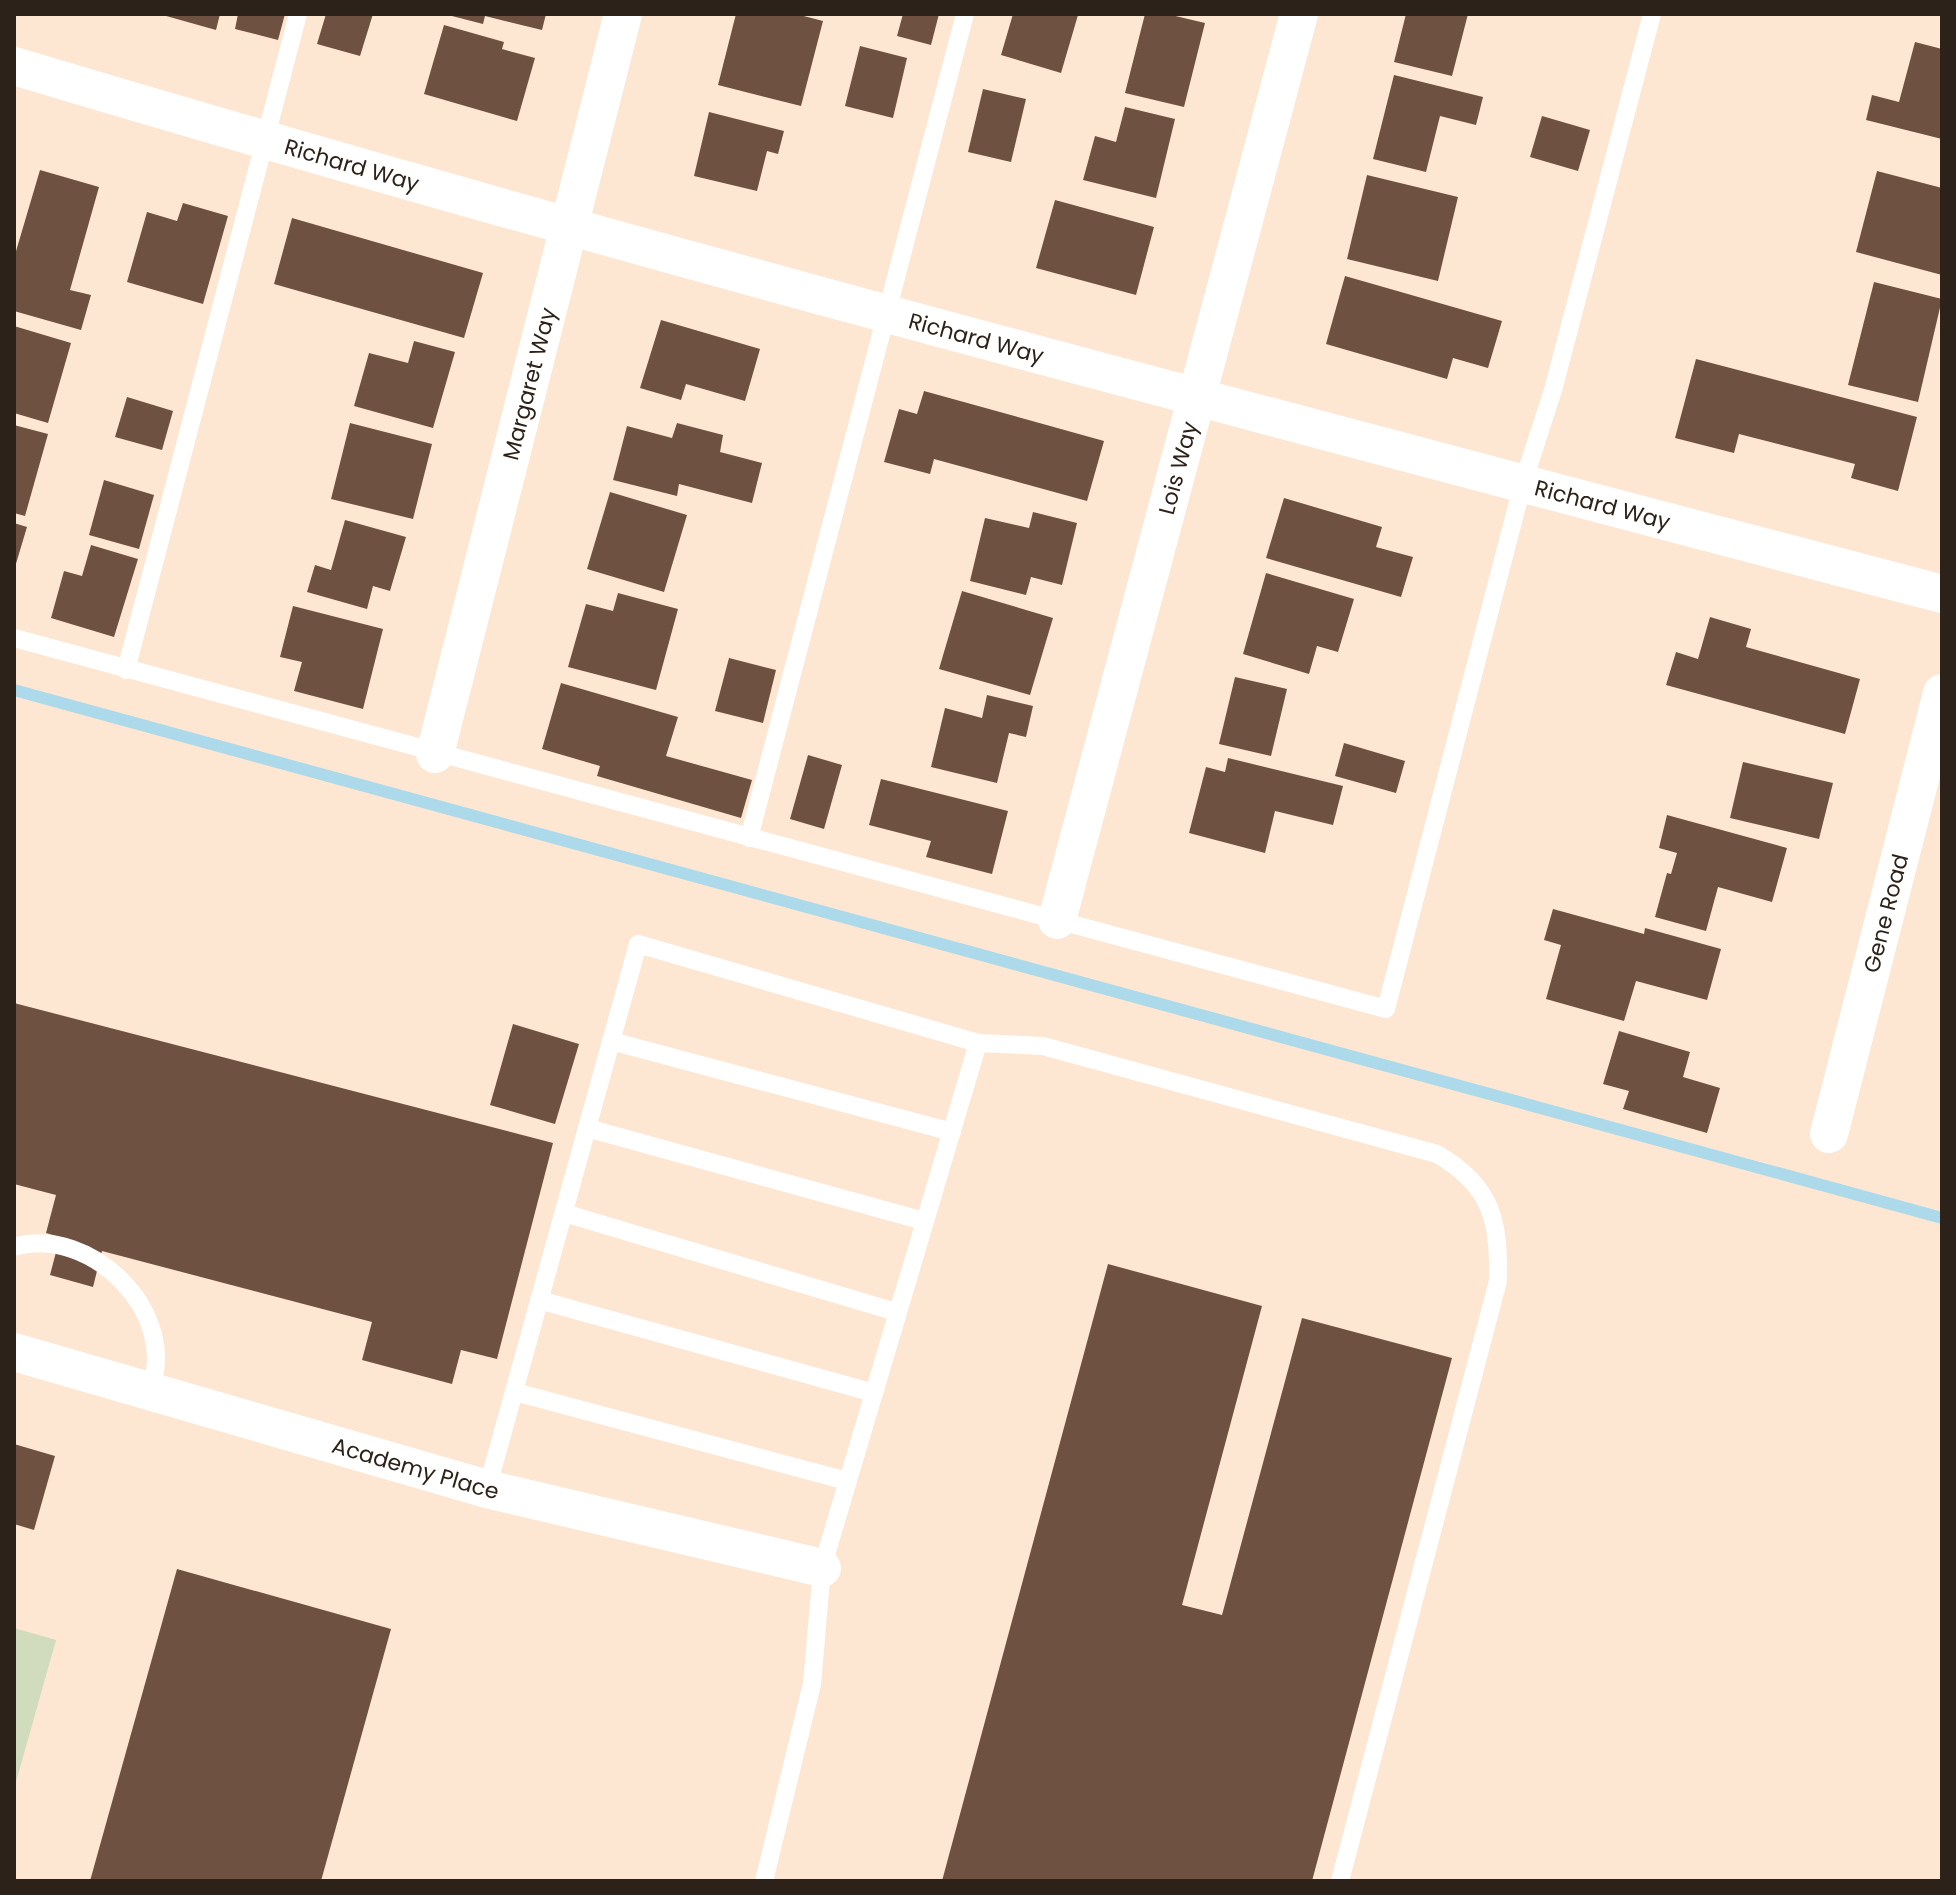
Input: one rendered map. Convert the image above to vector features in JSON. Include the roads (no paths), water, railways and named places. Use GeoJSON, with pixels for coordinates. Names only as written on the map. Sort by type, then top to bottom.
{"type":"FeatureCollection","features":[{"type":"Feature","properties":{"kind":"street","name":"Margaret Way"},"geometry":{"type":"LineString","coordinates":[[435,754],[623,14]]}},
{"type":"Feature","properties":{"kind":"street","name":"Lois Way"},"geometry":{"type":"LineString","coordinates":[[1057,920],[1199,398],[1299,14]]}},
{"type":"Feature","properties":{"kind":"street","name":"Richard Way"},"geometry":{"type":"LineString","coordinates":[[14,66],[266,141],[1199,398],[1942,594]]}},
{"type":"Feature","properties":{"kind":"street","name":"Gene Road"},"geometry":{"type":"LineString","coordinates":[[1829,1134],[1942,693]]}},
{"type":"Feature","properties":{"kind":"street","name":"Academy Place"},"geometry":{"type":"LineString","coordinates":[[14,1352],[487,1489],[822,1568]]}},
{"type":"Feature","properties":{"kind":"lane"},"geometry":{"type":"LineString","coordinates":[[126,670],[298,14]]}},
{"type":"Feature","properties":{"kind":"lane"},"geometry":{"type":"LineString","coordinates":[[749,838],[965,14]]}},
{"type":"Feature","properties":{"kind":"lane"},"geometry":{"type":"LineString","coordinates":[[14,638],[1386,1009],[1523,483],[1553,390],[1652,14]]}},
{"type":"Feature","properties":{"kind":"lane"},"geometry":{"type":"LineString","coordinates":[[487,1489],[638,944],[978,1043],[1043,1046],[1437,1154],[1463,1169],[1484,1197],[1499,1233],[1498,1281],[1340,1881]]}},
{"type":"Feature","properties":{"kind":"lane"},"geometry":{"type":"LineString","coordinates":[[611,1041],[952,1132]]}},
{"type":"Feature","properties":{"kind":"lane"},"geometry":{"type":"LineString","coordinates":[[764,1881],[812,1684],[822,1568],[978,1043]]}},
{"type":"Feature","properties":{"kind":"lane"},"geometry":{"type":"LineString","coordinates":[[587,1128],[924,1221]]}},
{"type":"Feature","properties":{"kind":"lane"},"geometry":{"type":"LineString","coordinates":[[564,1213],[896,1312]]}},
{"type":"Feature","properties":{"kind":"lane"},"geometry":{"type":"LineString","coordinates":[[14,1247],[23,1244],[65,1247],[103,1263],[133,1291],[152,1328],[158,1369],[150,1389]]}},
{"type":"Feature","properties":{"kind":"lane"},"geometry":{"type":"LineString","coordinates":[[539,1300],[874,1393]]}},
{"type":"Feature","properties":{"kind":"lane"},"geometry":{"type":"LineString","coordinates":[[515,1392],[847,1481]]}},
{"type":"Feature","properties":{"kind":"waterway"},"geometry":{"type":"LineString","coordinates":[[14,690],[1942,1218]]}}]}
